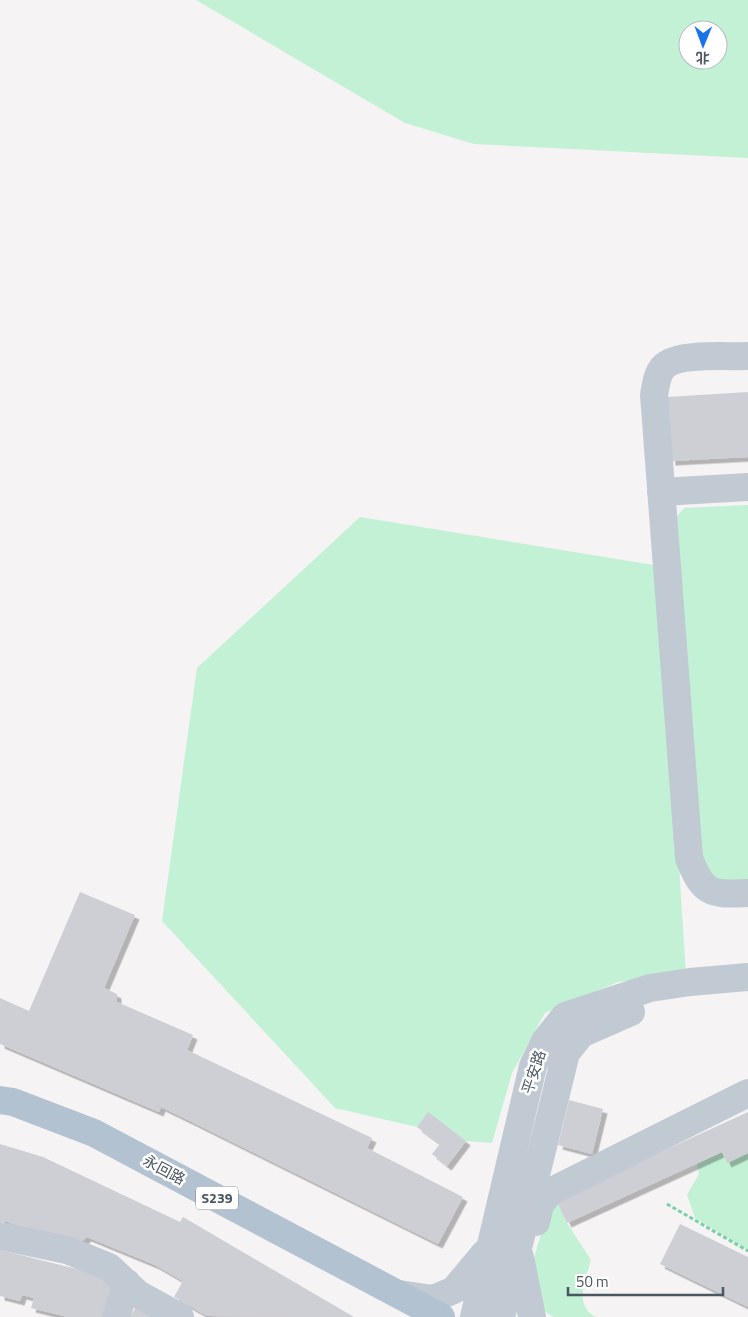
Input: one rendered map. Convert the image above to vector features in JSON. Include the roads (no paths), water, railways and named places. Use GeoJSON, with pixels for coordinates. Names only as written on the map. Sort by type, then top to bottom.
{"type":"FeatureCollection","features":[{"type":"Feature","properties":{"kind":"main road","name":"永回路"},"geometry":{"type":"LineString","coordinates":[[0,1100],[13,1102],[94,1133],[438,1315]]}},
{"type":"Feature","properties":{"kind":"street"},"geometry":{"type":"LineString","coordinates":[[748,356],[683,358],[666,364],[659,374],[654,395],[689,858],[697,879],[707,889],[722,894],[748,893]]}},
{"type":"Feature","properties":{"kind":"street"},"geometry":{"type":"LineString","coordinates":[[661,492],[748,487]]}},
{"type":"Feature","properties":{"kind":"street","name":"平安路"},"geometry":{"type":"LineString","coordinates":[[474,1317],[533,1066],[545,1041],[565,1016],[650,988],[690,982],[748,977]]}},
{"type":"Feature","properties":{"kind":"street","name":"平安路"},"geometry":{"type":"LineString","coordinates":[[502,1317],[566,1053],[581,1034],[602,1023],[648,1007],[696,999],[748,995]]}},
{"type":"Feature","properties":{"kind":"street"},"geometry":{"type":"LineString","coordinates":[[523,1279],[540,1205],[550,1192],[748,1092]]}},
{"type":"Feature","properties":{"kind":"street"},"geometry":{"type":"LineString","coordinates":[[0,1236],[67,1250],[110,1267],[138,1294],[180,1317]]}},
{"type":"Feature","properties":{"kind":"street"},"geometry":{"type":"LineString","coordinates":[[399,1294],[434,1299],[454,1290],[491,1246]]}},
{"type":"Feature","properties":{"kind":"street"},"geometry":{"type":"LineString","coordinates":[[518,1247],[532,1317]]}},
{"type":"Feature","properties":{"kind":"street"},"geometry":{"type":"LineString","coordinates":[[116,1317],[127,1284]]}}]}
